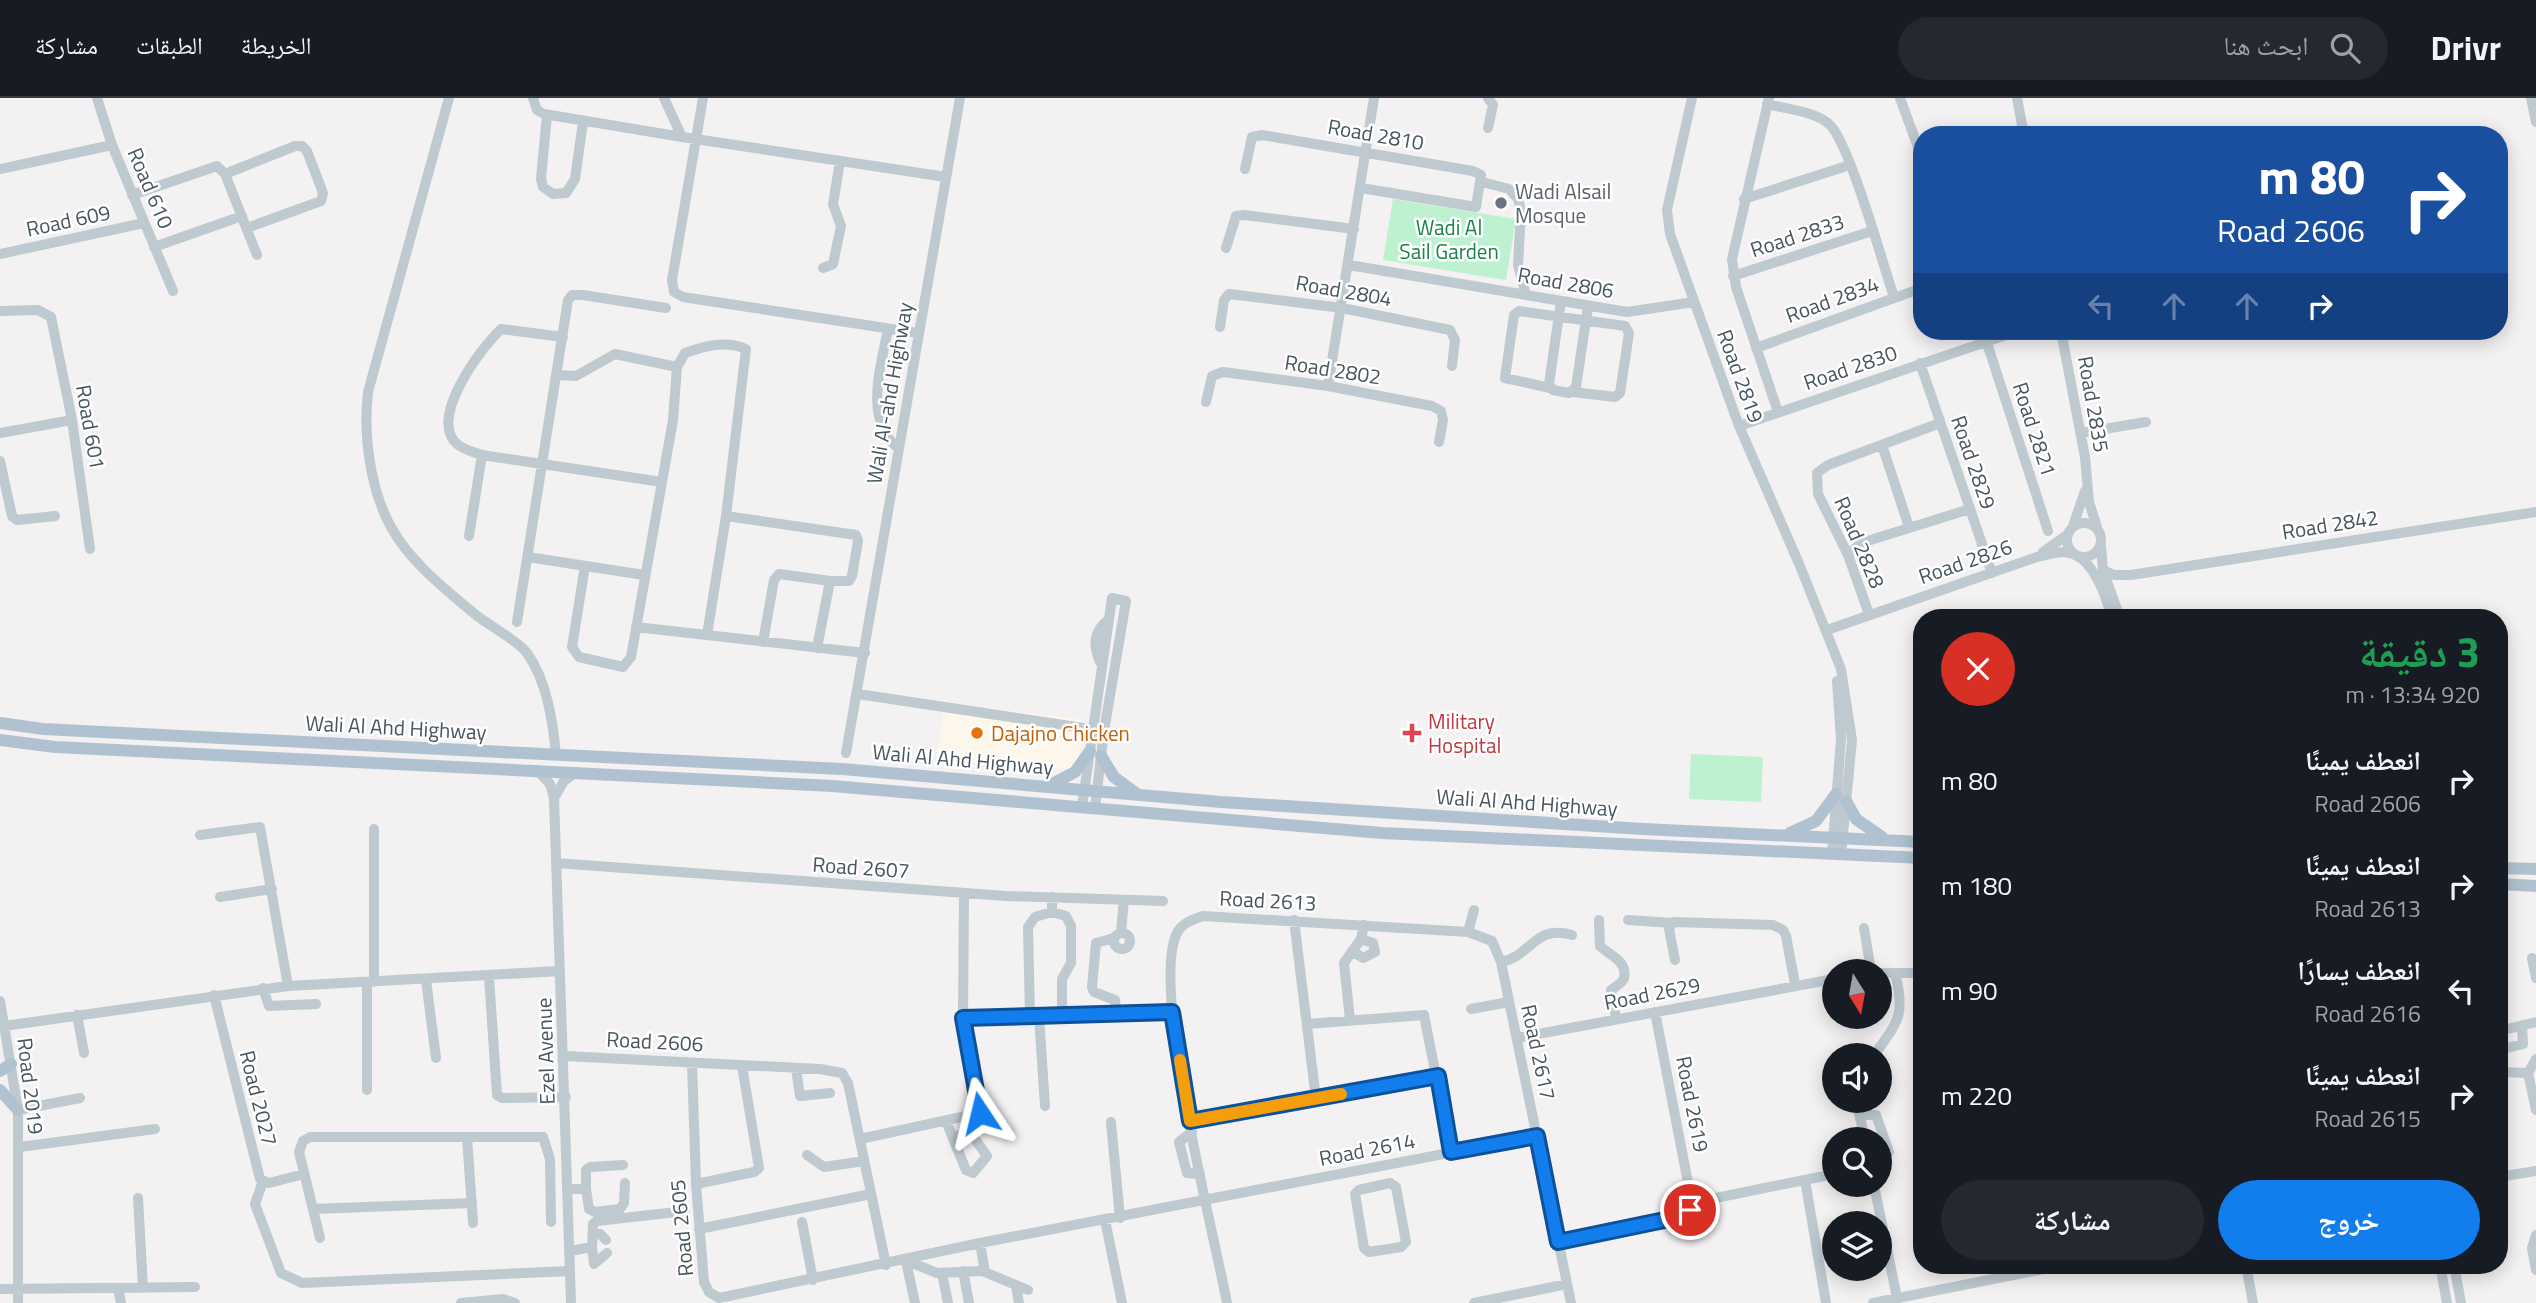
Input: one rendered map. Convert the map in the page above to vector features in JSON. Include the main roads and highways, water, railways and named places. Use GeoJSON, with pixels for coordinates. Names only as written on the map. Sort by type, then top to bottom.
{"type":"FeatureCollection","features":[{"type":"Feature","properties":{"kind":"main road","name":"Wali Al Ahd Highway"},"geometry":{"type":"LineString","coordinates":[[4,723],[43,729],[842,769],[1050,785],[1089,799],[1137,794],[1643,829],[1787,834],[1836,846],[1913,857]]}},
{"type":"Feature","properties":{"kind":"main road","name":"Wali Al Ahd Highway"},"geometry":{"type":"LineString","coordinates":[[0,740],[55,747],[576,772],[950,795],[974,792],[1089,799],[1382,832],[1722,848],[1836,846],[1885,839],[1913,841]]}},
{"type":"Feature","properties":{"kind":"main road"},"geometry":{"type":"LineString","coordinates":[[1050,785],[1075,772],[1096,754],[1114,777],[1137,794]]}},
{"type":"Feature","properties":{"kind":"main road"},"geometry":{"type":"LineString","coordinates":[[555,771],[556,755]]}},
{"type":"Feature","properties":{"kind":"main road"},"geometry":{"type":"LineString","coordinates":[[1787,834],[1816,821],[1841,797],[1856,819],[1885,839]]}},
{"type":"Feature","properties":{"kind":"main road"},"geometry":{"type":"LineString","coordinates":[[2508,868],[2536,869]]}},
{"type":"Feature","properties":{"kind":"main road"},"geometry":{"type":"LineString","coordinates":[[2508,884],[2536,886]]}},
{"type":"Feature","properties":{"kind":"main road"},"geometry":{"type":"LineString","coordinates":[[0,1090],[18,1110]]}},
{"type":"Feature","properties":{"kind":"place","name":"Wadi Alsail Mosque"},"geometry":{"type":"Point","coordinates":[1501,203]}},
{"type":"Feature","properties":{"kind":"place","name":"Dajajno Chicken"},"geometry":{"type":"Point","coordinates":[977,733]}},
{"type":"Feature","properties":{"kind":"place","name":"Military Hospital"},"geometry":{"type":"Point","coordinates":[1412,733]}},
{"type":"Feature","properties":{"kind":"park label","name":"Wadi Al Sail Garden"},"geometry":{"type":"Point","coordinates":[1449,239]}}]}
